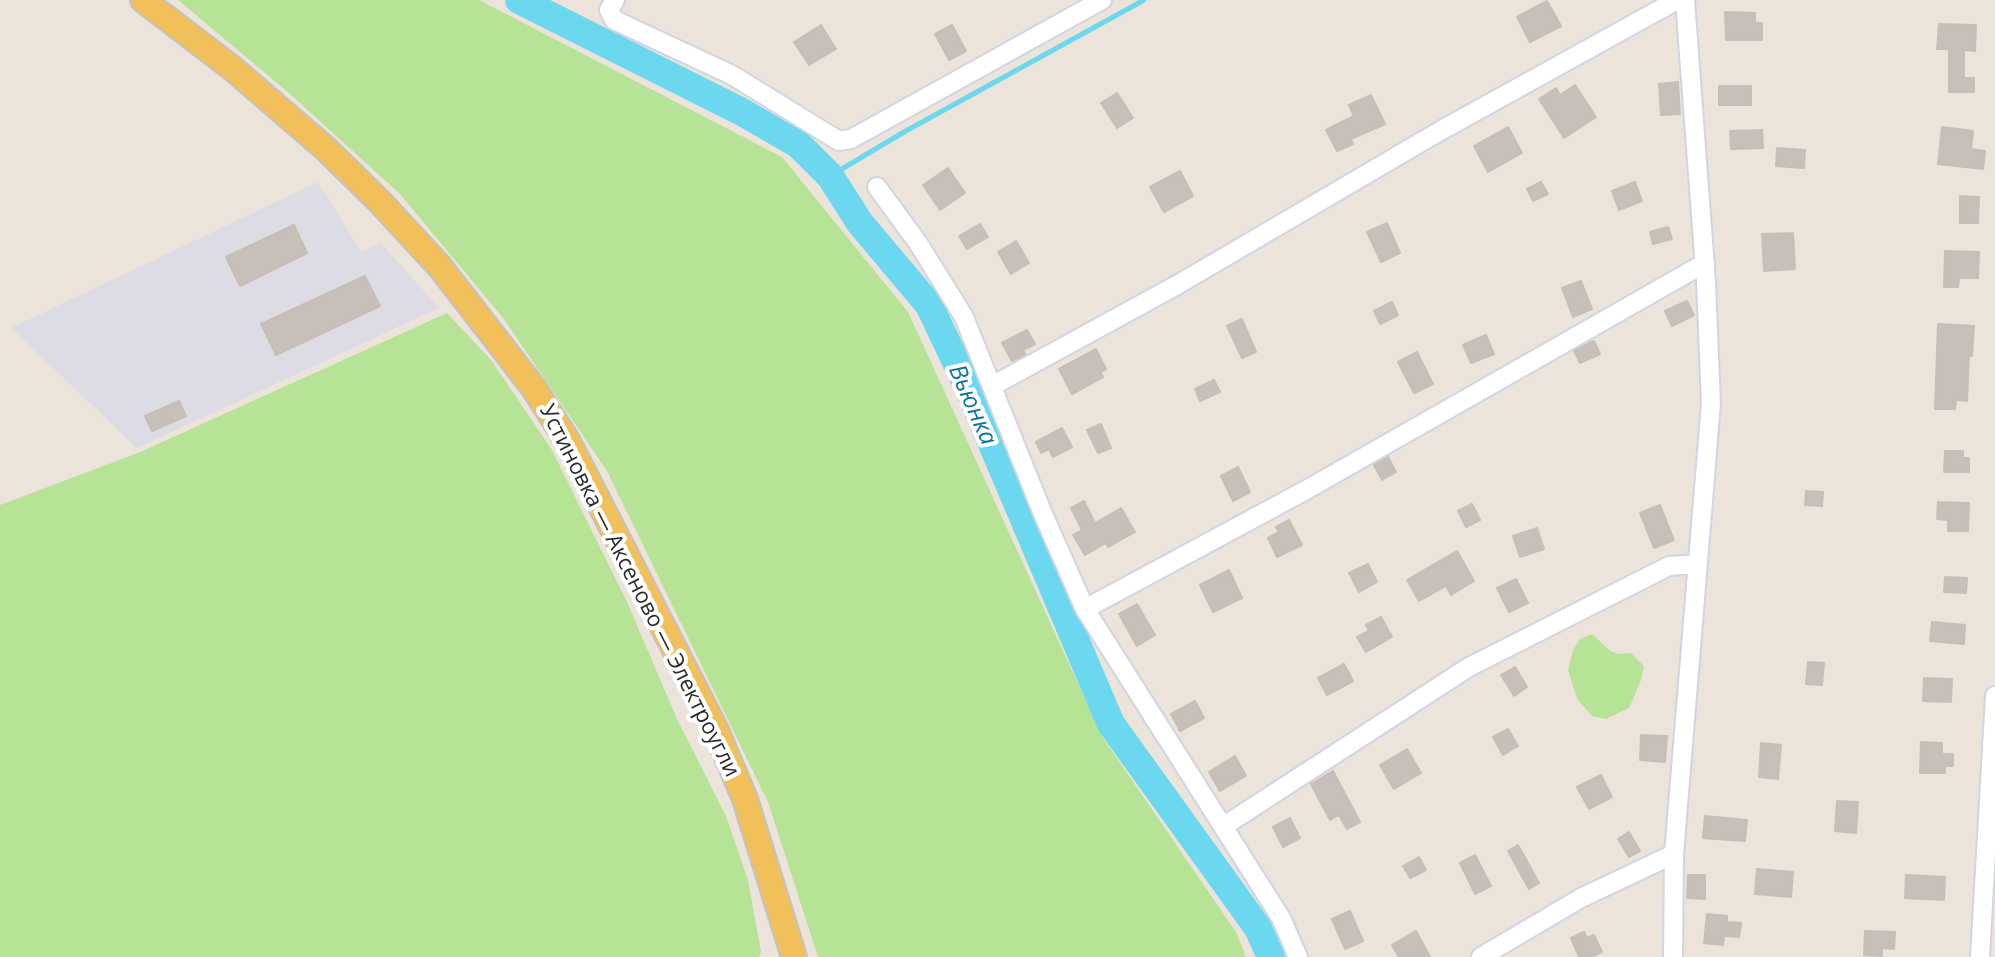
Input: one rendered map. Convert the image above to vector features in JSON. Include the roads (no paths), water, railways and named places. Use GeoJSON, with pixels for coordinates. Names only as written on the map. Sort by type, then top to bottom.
{"type":"FeatureCollection","features":[{"type":"Feature","properties":{"kind":"main road","name":"Устиновка — Аксеново — Электроугли"},"geometry":{"type":"LineString","coordinates":[[143,0],[232,68],[326,149],[370,192],[440,267],[533,387],[567,440],[715,728],[745,799],[794,957]]}},
{"type":"Feature","properties":{"kind":"street"},"geometry":{"type":"LineString","coordinates":[[615,0],[609,10],[614,20],[732,75],[839,141],[851,139],[1102,0]]}},
{"type":"Feature","properties":{"kind":"street"},"geometry":{"type":"LineString","coordinates":[[992,386],[1177,285],[1440,131],[1677,0]]}},
{"type":"Feature","properties":{"kind":"street"},"geometry":{"type":"LineString","coordinates":[[1673,957],[1674,854],[1711,403],[1705,263],[1685,0]]}},
{"type":"Feature","properties":{"kind":"street"},"geometry":{"type":"LineString","coordinates":[[877,187],[918,243],[964,317],[1085,609],[1281,918],[1298,957]]}},
{"type":"Feature","properties":{"kind":"street"},"geometry":{"type":"LineString","coordinates":[[1085,609],[1334,475],[1705,263]]}},
{"type":"Feature","properties":{"kind":"street"},"geometry":{"type":"LineString","coordinates":[[1224,826],[1469,667],[1669,566],[1698,564]]}},
{"type":"Feature","properties":{"kind":"street"},"geometry":{"type":"LineString","coordinates":[[1980,957],[1989,924],[1995,696]]}},
{"type":"Feature","properties":{"kind":"street"},"geometry":{"type":"LineString","coordinates":[[1481,957],[1581,898],[1674,854]]}},
{"type":"Feature","properties":{"kind":"waterway","name":"Вьюнка"},"geometry":{"type":"LineString","coordinates":[[519,0],[742,112],[799,145],[830,176],[860,223],[929,305],[967,385],[1111,724],[1258,928],[1271,957]]}},
{"type":"Feature","properties":{"kind":"waterway"},"geometry":{"type":"LineString","coordinates":[[830,176],[1144,0]]}}]}
